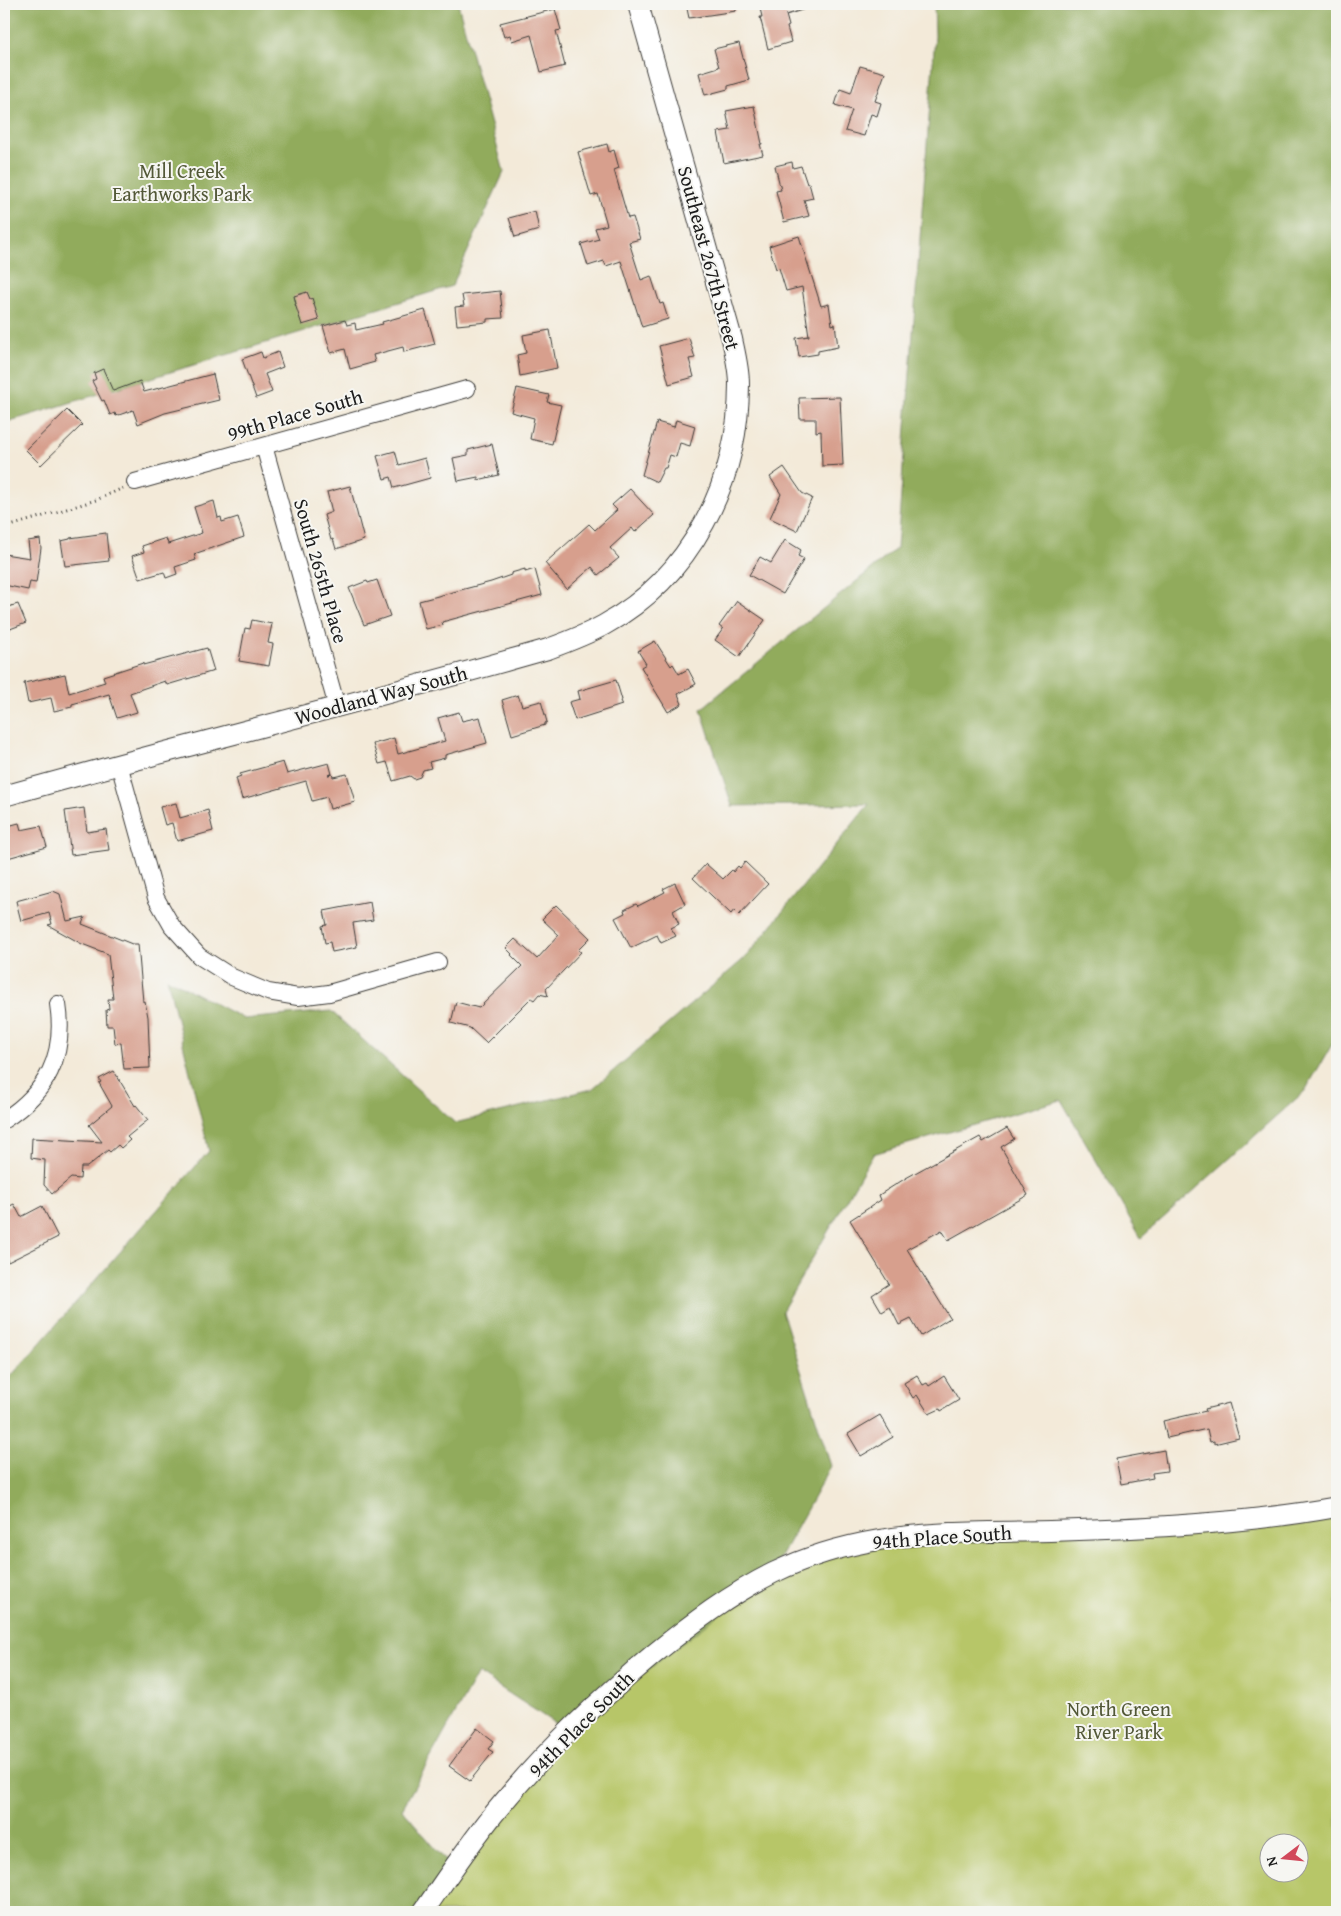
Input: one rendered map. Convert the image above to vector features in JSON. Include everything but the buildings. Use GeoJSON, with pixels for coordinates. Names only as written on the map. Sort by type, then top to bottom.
{"type":"FeatureCollection","features":[{"type":"Feature","properties":{"kind":"street","name":"Southeast 267th Street"},"geometry":{"type":"LineString","coordinates":[[638,4],[732,339],[739,383],[736,435],[725,477],[710,514]]}},
{"type":"Feature","properties":{"kind":"street","name":"99th Place South"},"geometry":{"type":"LineString","coordinates":[[135,482],[467,389]]}},
{"type":"Feature","properties":{"kind":"street","name":"South 265th Place"},"geometry":{"type":"LineString","coordinates":[[264,446],[338,707]]}},
{"type":"Feature","properties":{"kind":"street","name":"Woodland Way South"},"geometry":{"type":"LineString","coordinates":[[4,796],[338,707],[548,649],[570,641],[604,625],[627,610],[653,589],[673,569],[710,514]]}},
{"type":"Feature","properties":{"kind":"street"},"geometry":{"type":"LineString","coordinates":[[119,764],[156,898],[172,926],[199,956],[232,977],[268,992],[298,997],[330,993],[438,962]]}},
{"type":"Feature","properties":{"kind":"street"},"geometry":{"type":"LineString","coordinates":[[4,1120],[30,1100],[44,1083],[53,1066],[59,1047],[62,1026],[58,1004]]}},
{"type":"Feature","properties":{"kind":"street","name":"94th Place South"},"geometry":{"type":"LineString","coordinates":[[423,1912],[501,1804],[586,1713],[634,1670],[703,1616],[751,1585],[789,1566],[843,1548],[914,1535],[1138,1528],[1259,1517],[1337,1507]]}},
{"type":"Feature","properties":{"kind":"path"},"geometry":{"type":"LineString","coordinates":[[4,528],[96,500],[135,482]]}},
{"type":"Feature","properties":{"kind":"green space","name":"Mill Creek Earthworks Park"},"geometry":{"type":"Polygon","coordinates":[[[4,4],[458,4],[504,172],[452,286],[4,423],[4,4]]]}},
{"type":"Feature","properties":{"kind":"green space"},"geometry":{"type":"Polygon","coordinates":[[[934,4],[1337,4],[1337,1036],[1305,1091],[1141,1238],[1061,1100],[873,1154],[782,1311],[831,1466],[771,1574],[568,1732],[478,1673],[402,1809],[453,1869],[423,1912],[4,1912],[4,1384],[209,1151],[167,978],[244,1019],[331,1011],[455,1123],[592,1089],[746,957],[869,804],[732,806],[701,709],[897,548],[935,36],[934,4]]]}},
{"type":"Feature","properties":{"kind":"green space","name":"North Green River Park"},"geometry":{"type":"Polygon","coordinates":[[[1337,1507],[1337,1912],[423,1912],[501,1804],[674,1638],[825,1553],[1337,1507]]]}}]}
